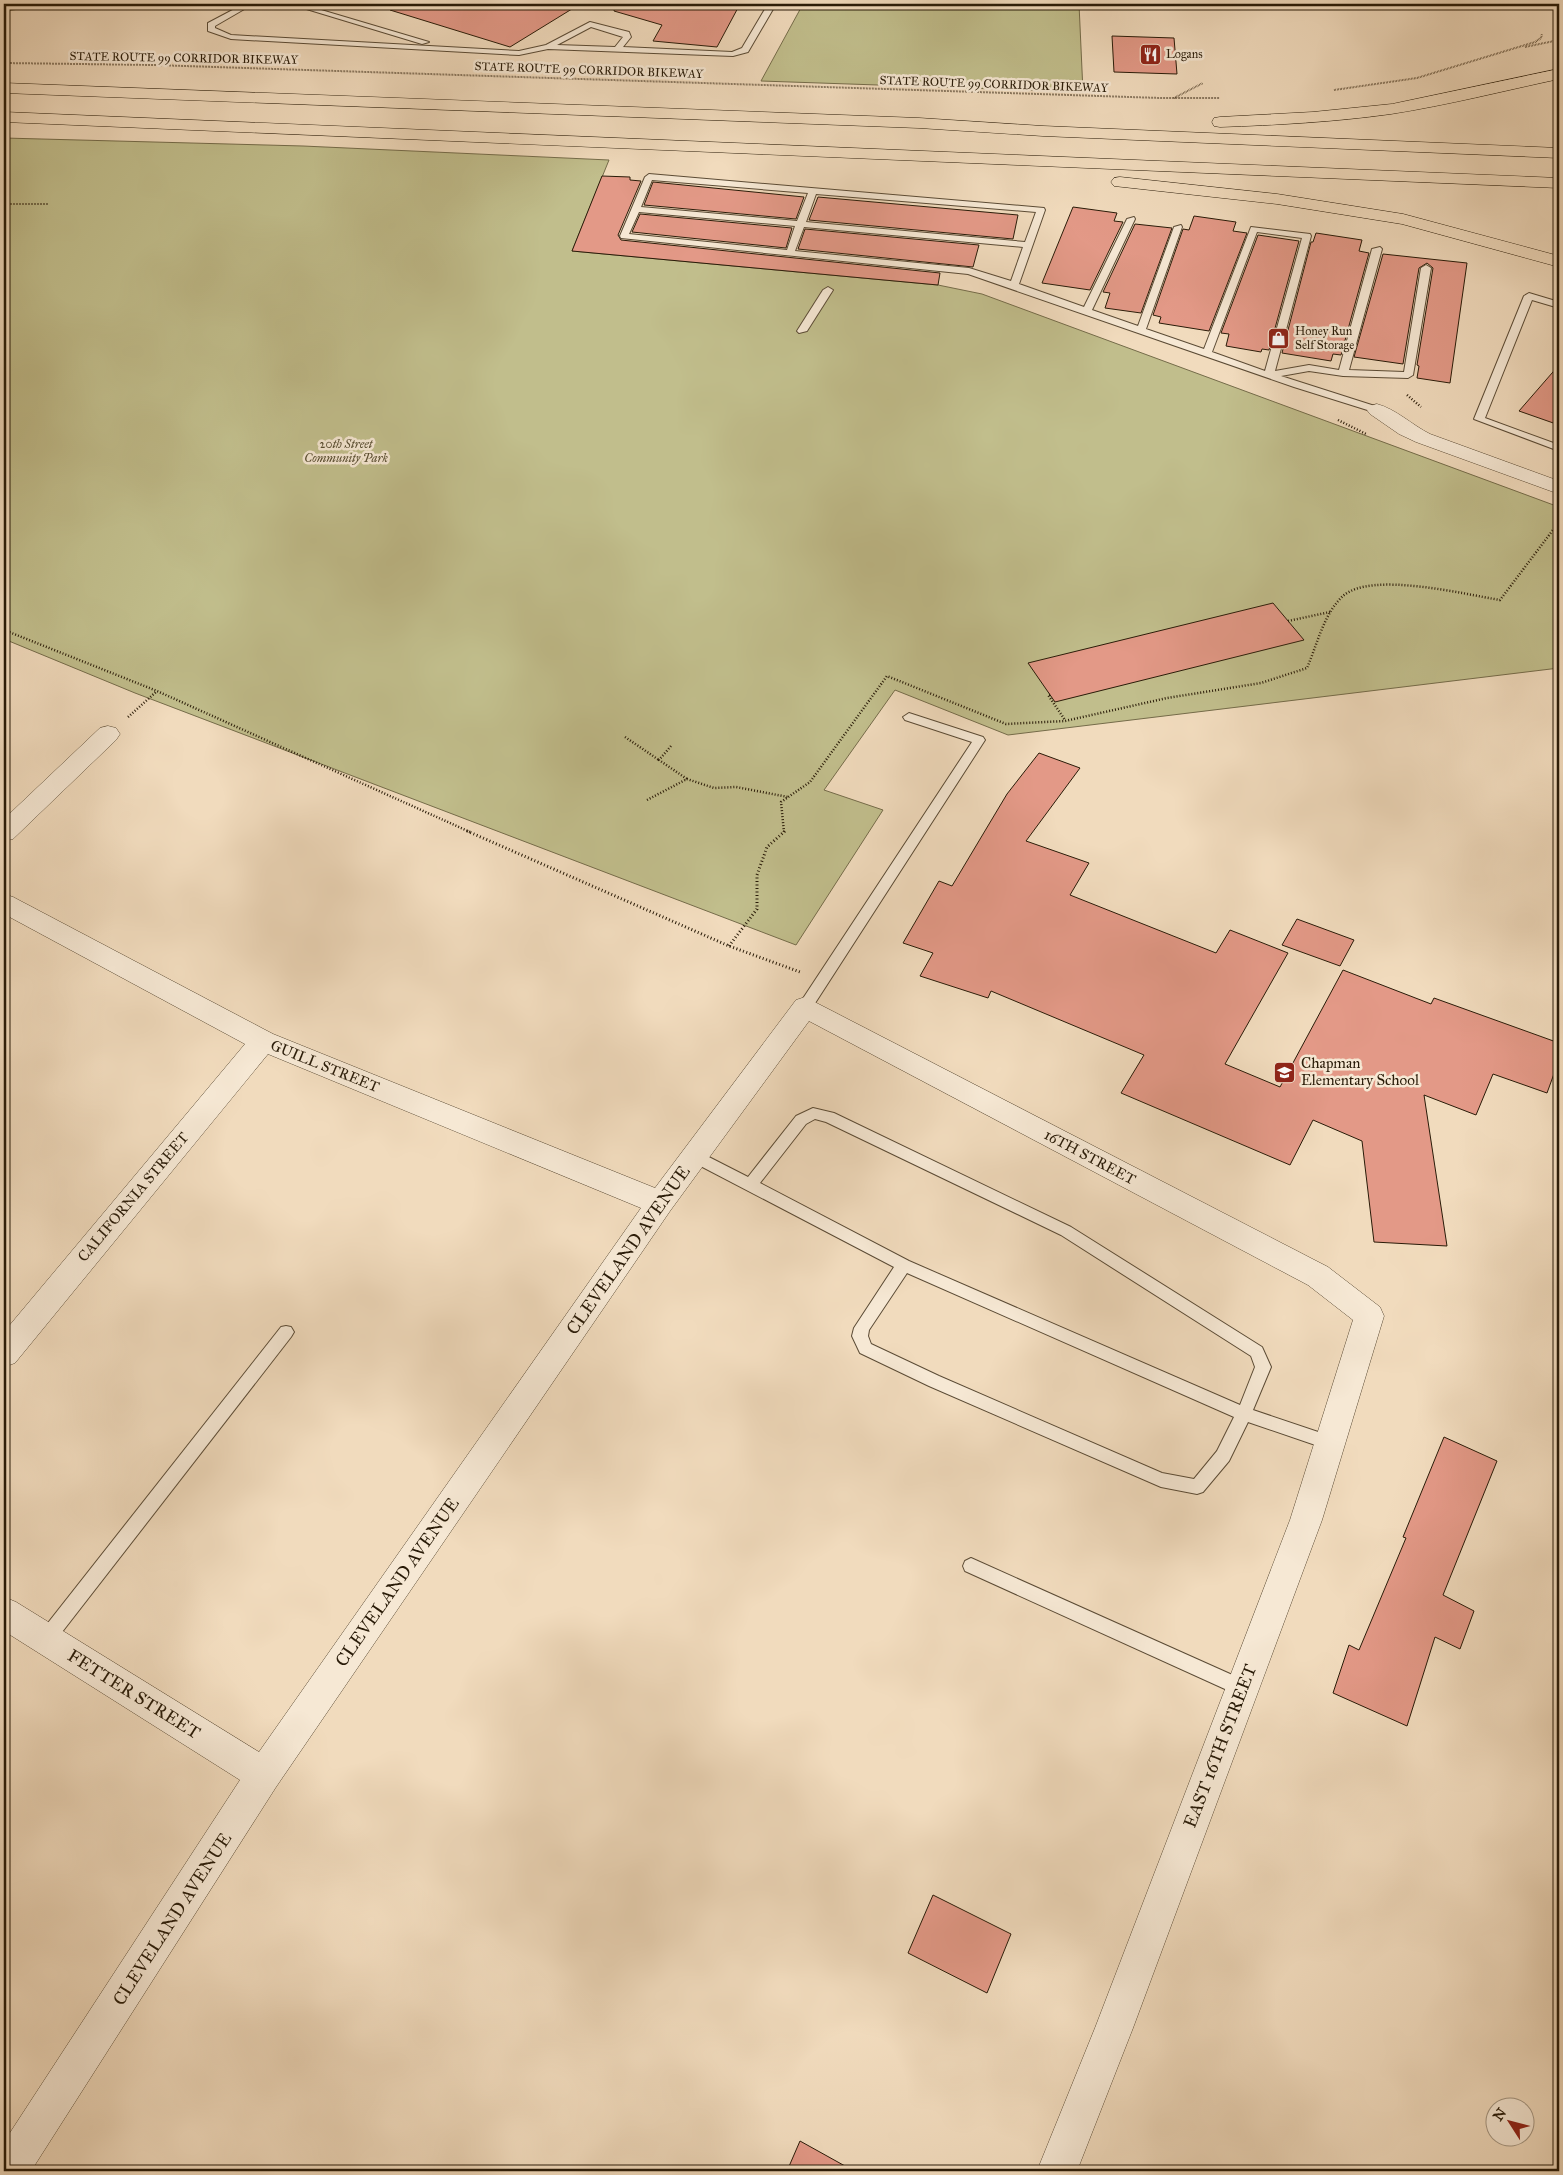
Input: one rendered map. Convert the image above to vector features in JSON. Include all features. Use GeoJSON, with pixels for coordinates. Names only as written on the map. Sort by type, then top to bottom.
{"type":"FeatureCollection","features":[{"type":"Feature","properties":{"kind":"highway"},"geometry":{"type":"LineString","coordinates":[[919,123],[1046,121],[1201,123],[1282,120],[1369,112],[1449,98],[1559,74]]}},
{"type":"Feature","properties":{"kind":"highway"},"geometry":{"type":"LineString","coordinates":[[4,88],[919,123],[1053,131],[1559,153]]}},
{"type":"Feature","properties":{"kind":"highway"},"geometry":{"type":"LineString","coordinates":[[4,117],[1559,183]]}},
{"type":"Feature","properties":{"kind":"highway"},"geometry":{"type":"LineString","coordinates":[[830,152],[906,164],[1164,186],[1277,200],[1402,219],[1559,262]]}},
{"type":"Feature","properties":{"kind":"street"},"geometry":{"type":"LineString","coordinates":[[1377,410],[1406,430],[1422,438],[1559,488]]}},
{"type":"Feature","properties":{"kind":"street"},"geometry":{"type":"LineString","coordinates":[[4,833],[108,734]]}},
{"type":"Feature","properties":{"kind":"street","name":"GUILL STREET"},"geometry":{"type":"LineString","coordinates":[[4,903],[263,1041],[660,1203]]}},
{"type":"Feature","properties":{"kind":"street","name":"CLEVELAND AVENUE"},"geometry":{"type":"LineString","coordinates":[[8,2171],[264,1775],[660,1203],[805,1007]]}},
{"type":"Feature","properties":{"kind":"street","name":"16TH STREET"},"geometry":{"type":"LineString","coordinates":[[805,1007],[1318,1276],[1369,1316]]}},
{"type":"Feature","properties":{"kind":"street","name":"CALIFORNIA STREET"},"geometry":{"type":"LineString","coordinates":[[4,1354],[263,1041]]}},
{"type":"Feature","properties":{"kind":"street","name":"EAST 16TH STREET"},"geometry":{"type":"LineString","coordinates":[[1057,2171],[1114,2028],[1306,1520],[1369,1316]]}},
{"type":"Feature","properties":{"kind":"street","name":"FETTER STREET"},"geometry":{"type":"LineString","coordinates":[[4,1613],[264,1775]]}},
{"type":"Feature","properties":{"kind":"lane"},"geometry":{"type":"LineString","coordinates":[[249,4],[211,25],[211,29],[231,37],[518,53],[548,47],[740,54],[745,50],[772,4]]}},
{"type":"Feature","properties":{"kind":"lane"},"geometry":{"type":"LineString","coordinates":[[294,4],[450,49]]}},
{"type":"Feature","properties":{"kind":"lane"},"geometry":{"type":"LineString","coordinates":[[548,47],[590,24],[626,34],[627,37],[617,50]]}},
{"type":"Feature","properties":{"kind":"lane"},"geometry":{"type":"LineString","coordinates":[[1014,285],[1041,210],[649,177],[624,236],[968,271],[1014,285],[1269,375],[1377,410]]}},
{"type":"Feature","properties":{"kind":"lane"},"geometry":{"type":"LineString","coordinates":[[790,253],[813,191]]}},
{"type":"Feature","properties":{"kind":"lane"},"geometry":{"type":"LineString","coordinates":[[636,209],[1029,245]]}},
{"type":"Feature","properties":{"kind":"lane"},"geometry":{"type":"LineString","coordinates":[[1087,311],[1131,219]]}},
{"type":"Feature","properties":{"kind":"lane"},"geometry":{"type":"LineString","coordinates":[[1141,330],[1178,227]]}},
{"type":"Feature","properties":{"kind":"lane"},"geometry":{"type":"LineString","coordinates":[[1207,353],[1254,229],[1308,236],[1269,375]]}},
{"type":"Feature","properties":{"kind":"lane"},"geometry":{"type":"LineString","coordinates":[[1343,373],[1376,249]]}},
{"type":"Feature","properties":{"kind":"lane"},"geometry":{"type":"LineString","coordinates":[[1269,375],[1309,368],[1343,373],[1408,375],[1426,268]]}},
{"type":"Feature","properties":{"kind":"lane"},"geometry":{"type":"LineString","coordinates":[[802,331],[828,290]]}},
{"type":"Feature","properties":{"kind":"lane"},"geometry":{"type":"LineString","coordinates":[[1559,305],[1529,296],[1479,419],[1559,448]]}},
{"type":"Feature","properties":{"kind":"lane"},"geometry":{"type":"LineString","coordinates":[[805,1007],[979,740],[909,717]]}},
{"type":"Feature","properties":{"kind":"lane"},"geometry":{"type":"LineString","coordinates":[[750,1185],[801,1120],[813,1113],[829,1117],[1066,1231],[1257,1352],[1264,1367],[1244,1414],[1223,1456],[1197,1488],[1161,1480],[944,1385],[866,1348],[860,1336],[862,1328],[904,1265]]}},
{"type":"Feature","properties":{"kind":"lane"},"geometry":{"type":"LineString","coordinates":[[694,1156],[904,1265],[1244,1414],[1330,1443]]}},
{"type":"Feature","properties":{"kind":"lane"},"geometry":{"type":"LineString","coordinates":[[46,1639],[286,1332]]}},
{"type":"Feature","properties":{"kind":"lane"},"geometry":{"type":"LineString","coordinates":[[971,1566],[1242,1688]]}},
{"type":"Feature","properties":{"kind":"path"},"geometry":{"type":"LineString","coordinates":[[1333,90],[1417,78],[1535,42],[1541,38],[1542,34]]}},
{"type":"Feature","properties":{"kind":"path"},"geometry":{"type":"LineString","coordinates":[[1505,51],[1559,40]]}},
{"type":"Feature","properties":{"kind":"path","name":"STATE ROUTE 99 CORRIDOR BIKEWAY"},"geometry":{"type":"LineString","coordinates":[[4,63],[154,65],[1174,98],[1227,98]]}},
{"type":"Feature","properties":{"kind":"path","name":"STATE ROUTE 99 CORRIDOR BIKEWAY"},"geometry":{"type":"LineString","coordinates":[[1174,98],[1181,90],[1196,88],[1203,82]]}},
{"type":"Feature","properties":{"kind":"path"},"geometry":{"type":"LineString","coordinates":[[4,204],[48,204]]}},
{"type":"Feature","properties":{"kind":"path"},"geometry":{"type":"LineString","coordinates":[[729,946],[757,909],[757,875],[767,847],[785,831],[781,802],[810,782],[888,676],[1006,724],[1065,721],[1167,698],[1261,683],[1307,668],[1331,612],[1342,597],[1354,588],[1370,584],[1388,583],[1500,600],[1559,522]]}},
{"type":"Feature","properties":{"kind":"path"},"geometry":{"type":"LineString","coordinates":[[1288,621],[1331,612]]}},
{"type":"Feature","properties":{"kind":"path"},"geometry":{"type":"LineString","coordinates":[[4,630],[157,691],[456,826],[729,946],[822,981]]}},
{"type":"Feature","properties":{"kind":"path"},"geometry":{"type":"LineString","coordinates":[[108,734],[157,691]]}},
{"type":"Feature","properties":{"kind":"path"},"geometry":{"type":"LineString","coordinates":[[1050,695],[1048,696],[1065,721]]}},
{"type":"Feature","properties":{"kind":"path"},"geometry":{"type":"LineString","coordinates":[[625,737],[687,779],[714,788],[736,787],[789,797]]}},
{"type":"Feature","properties":{"kind":"path"},"geometry":{"type":"LineString","coordinates":[[659,760],[671,746]]}},
{"type":"Feature","properties":{"kind":"path"},"geometry":{"type":"LineString","coordinates":[[648,800],[687,779]]}},
{"type":"Feature","properties":{"kind":"green space"},"geometry":{"type":"Polygon","coordinates":[[[4,4],[60,4],[4,11],[4,4]]]}},
{"type":"Feature","properties":{"kind":"green space"},"geometry":{"type":"Polygon","coordinates":[[[803,4],[1079,4],[1083,92],[761,81],[803,4]]]}},
{"type":"Feature","properties":{"kind":"green space","name":"20th Street Community Park"},"geometry":{"type":"Polygon","coordinates":[[[4,138],[303,146],[609,160],[572,251],[938,285],[982,294],[1559,507],[1559,668],[1008,735],[895,690],[824,790],[883,810],[796,945],[135,693],[4,639],[4,138]]]}},
{"type":"Feature","properties":{"kind":"building"},"geometry":{"type":"Polygon","coordinates":[[[391,4],[580,4],[510,47],[390,10],[391,4]]]}},
{"type":"Feature","properties":{"kind":"building"},"geometry":{"type":"Polygon","coordinates":[[[615,4],[740,4],[717,47],[653,41],[662,25],[614,11],[615,4]]]}},
{"type":"Feature","properties":{"kind":"building","name":"Logans"},"geometry":{"type":"Polygon","coordinates":[[[1112,36],[1174,38],[1177,74],[1114,72],[1112,36]]]}},
{"type":"Feature","properties":{"kind":"building"},"geometry":{"type":"Polygon","coordinates":[[[602,176],[630,177],[630,180],[641,181],[618,235],[621,240],[940,273],[938,285],[572,251],[602,176]]]}},
{"type":"Feature","properties":{"kind":"building"},"geometry":{"type":"Polygon","coordinates":[[[653,182],[804,197],[796,219],[644,205],[653,182]]]}},
{"type":"Feature","properties":{"kind":"building"},"geometry":{"type":"Polygon","coordinates":[[[818,197],[1018,215],[1013,239],[809,220],[818,197]]]}},
{"type":"Feature","properties":{"kind":"building"},"geometry":{"type":"Polygon","coordinates":[[[1073,207],[1117,213],[1114,221],[1123,222],[1090,290],[1042,283],[1073,207]]]}},
{"type":"Feature","properties":{"kind":"building"},"geometry":{"type":"Polygon","coordinates":[[[640,214],[792,228],[786,248],[632,232],[640,214]]]}},
{"type":"Feature","properties":{"kind":"building"},"geometry":{"type":"Polygon","coordinates":[[[1194,216],[1236,222],[1233,231],[1247,233],[1209,331],[1159,323],[1161,317],[1153,315],[1183,229],[1189,230],[1194,216]]]}},
{"type":"Feature","properties":{"kind":"building"},"geometry":{"type":"Polygon","coordinates":[[[1135,224],[1172,228],[1141,313],[1105,308],[1110,293],[1103,292],[1135,224]]]}},
{"type":"Feature","properties":{"kind":"building"},"geometry":{"type":"Polygon","coordinates":[[[805,229],[979,245],[973,267],[798,249],[805,229]]]}},
{"type":"Feature","properties":{"kind":"building"},"geometry":{"type":"Polygon","coordinates":[[[1316,233],[1362,240],[1359,251],[1369,253],[1341,355],[1333,354],[1331,361],[1282,353],[1311,242],[1313,242],[1316,233]]]}},
{"type":"Feature","properties":{"kind":"building"},"geometry":{"type":"Polygon","coordinates":[[[1258,235],[1299,241],[1269,350],[1262,349],[1261,352],[1226,346],[1229,334],[1221,333],[1258,235]]]}},
{"type":"Feature","properties":{"kind":"building"},"geometry":{"type":"Polygon","coordinates":[[[1383,254],[1467,263],[1450,383],[1417,378],[1419,366],[1417,365],[1433,268],[1427,263],[1419,268],[1403,364],[1354,357],[1383,254]]]}},
{"type":"Feature","properties":{"kind":"building"},"geometry":{"type":"Polygon","coordinates":[[[1559,365],[1559,425],[1519,411],[1559,365]]]}},
{"type":"Feature","properties":{"kind":"building"},"geometry":{"type":"Polygon","coordinates":[[[1273,603],[1304,640],[1055,702],[1028,663],[1273,603]]]}},
{"type":"Feature","properties":{"kind":"building"},"geometry":{"type":"Polygon","coordinates":[[[1039,753],[1080,768],[1026,841],[1089,863],[1070,895],[1216,953],[1230,930],[1288,953],[1225,1064],[1280,1087],[1343,970],[1431,1004],[1434,998],[1559,1043],[1559,1060],[1547,1093],[1493,1074],[1476,1115],[1424,1095],[1447,1246],[1374,1242],[1362,1141],[1313,1120],[1290,1165],[1121,1093],[1144,1055],[991,991],[988,998],[920,976],[933,953],[903,943],[939,881],[952,886],[1007,794],[1039,753]]]}},
{"type":"Feature","properties":{"kind":"building"},"geometry":{"type":"Polygon","coordinates":[[[1297,919],[1354,940],[1340,966],[1282,945],[1297,919]]]}},
{"type":"Feature","properties":{"kind":"building"},"geometry":{"type":"Polygon","coordinates":[[[1444,1437],[1497,1461],[1443,1595],[1474,1611],[1460,1649],[1435,1637],[1407,1726],[1333,1693],[1349,1645],[1359,1650],[1406,1538],[1403,1537],[1444,1437]]]}},
{"type":"Feature","properties":{"kind":"building"},"geometry":{"type":"Polygon","coordinates":[[[933,1895],[1011,1934],[987,1993],[908,1953],[933,1895]]]}},
{"type":"Feature","properties":{"kind":"building"},"geometry":{"type":"Polygon","coordinates":[[[800,2141],[854,2171],[787,2171],[800,2141]]]}},
{"type":"Feature","properties":{"kind":"place","name":"Logans"},"geometry":{"type":"Point","coordinates":[1150,54]}},
{"type":"Feature","properties":{"kind":"place","name":"Honey Run Self Storage"},"geometry":{"type":"Point","coordinates":[1279,338]}},
{"type":"Feature","properties":{"kind":"place","name":"Chapman Elementary School"},"geometry":{"type":"Point","coordinates":[1285,1072]}}]}
